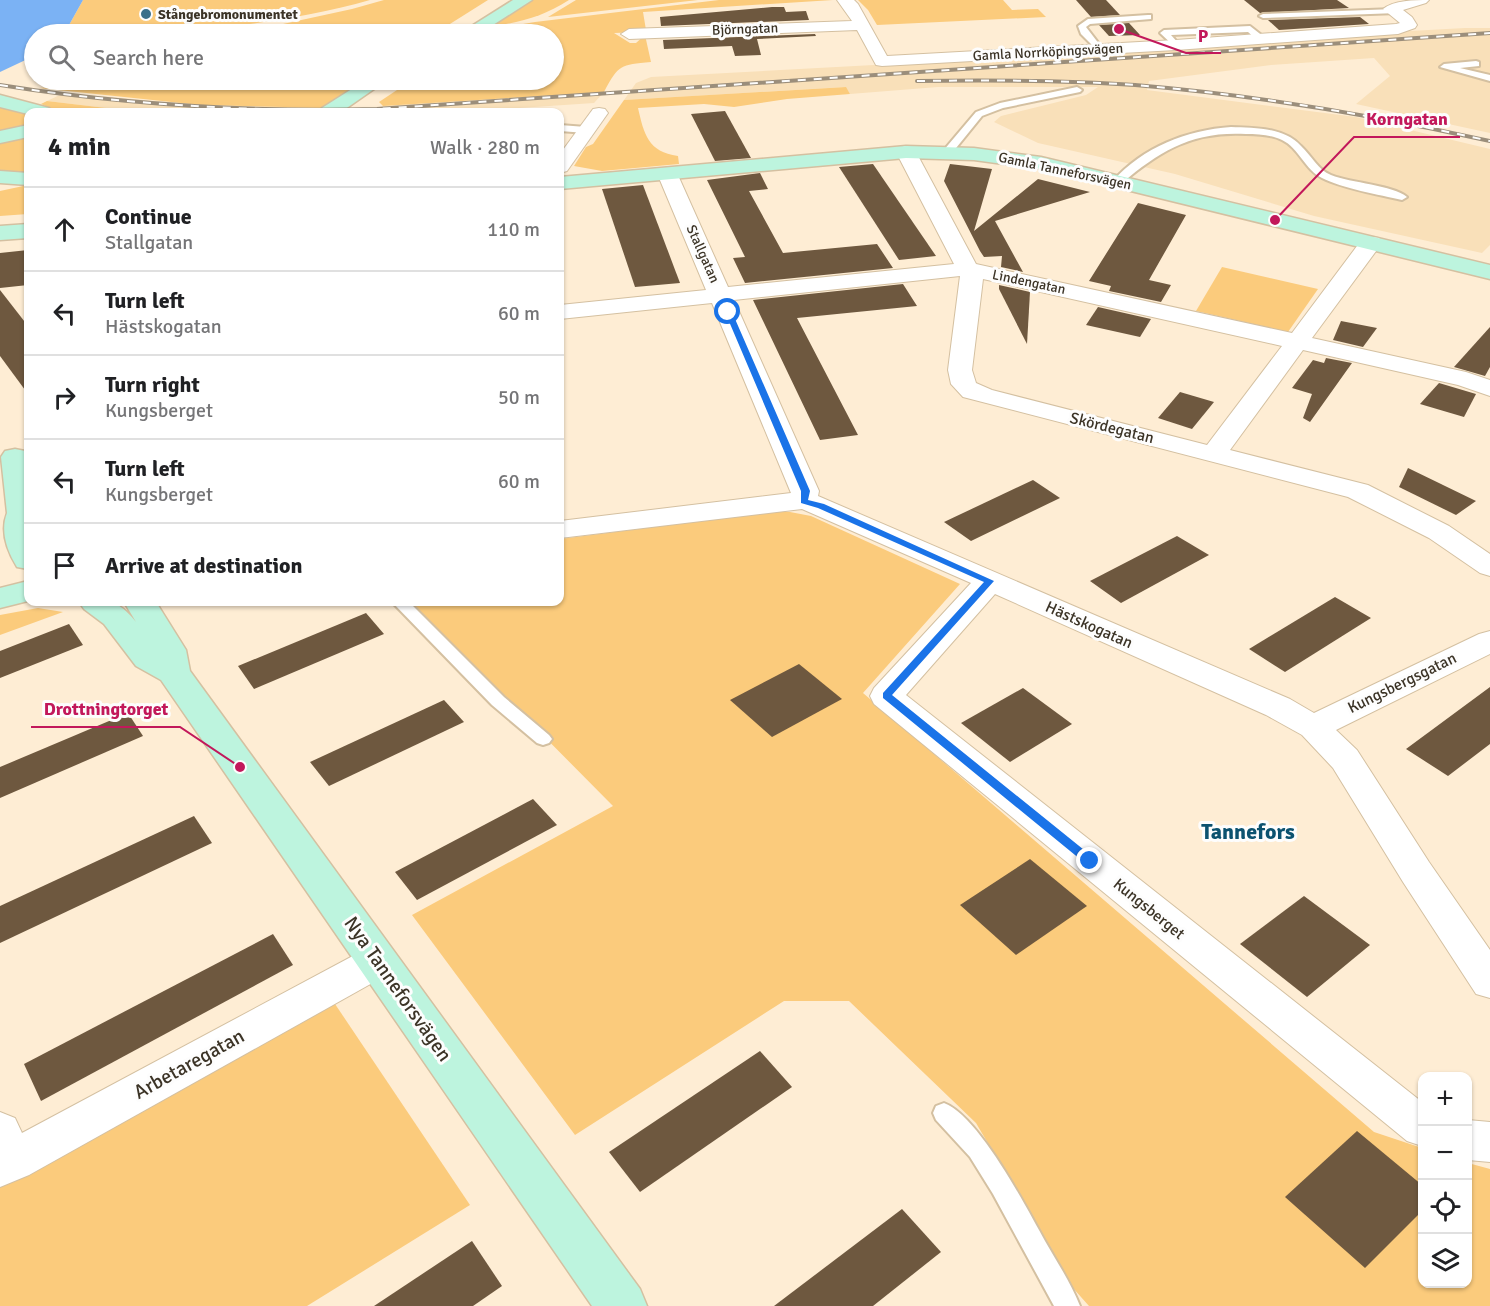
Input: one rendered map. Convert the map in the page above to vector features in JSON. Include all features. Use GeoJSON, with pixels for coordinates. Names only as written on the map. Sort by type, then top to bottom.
{"type":"FeatureCollection","features":[{"type":"Feature","properties":{"kind":"main road"},"geometry":{"type":"LineString","coordinates":[[470,24],[499,0]]}},
{"type":"Feature","properties":{"kind":"main road"},"geometry":{"type":"LineString","coordinates":[[477,24],[524,0]]}},
{"type":"Feature","properties":{"kind":"main road"},"geometry":{"type":"LineString","coordinates":[[337,108],[371,90]]}},
{"type":"Feature","properties":{"kind":"main road"},"geometry":{"type":"LineString","coordinates":[[357,108],[377,90]]}},
{"type":"Feature","properties":{"kind":"main road"},"geometry":{"type":"LineString","coordinates":[[0,101],[27,108]]}},
{"type":"Feature","properties":{"kind":"main road"},"geometry":{"type":"LineString","coordinates":[[0,137],[24,132]]}},
{"type":"Feature","properties":{"kind":"main road","name":"Gamla Tanneforsvägen"},"geometry":{"type":"LineString","coordinates":[[564,183],[906,152],[948,151],[1022,159],[1490,272]]}},
{"type":"Feature","properties":{"kind":"main road"},"geometry":{"type":"LineString","coordinates":[[0,177],[24,179]]}},
{"type":"Feature","properties":{"kind":"main road"},"geometry":{"type":"LineString","coordinates":[[0,184],[24,179]]}},
{"type":"Feature","properties":{"kind":"main road"},"geometry":{"type":"LineString","coordinates":[[0,233],[24,231]]}},
{"type":"Feature","properties":{"kind":"main road"},"geometry":{"type":"LineString","coordinates":[[15,452],[16,536],[24,554]]}},
{"type":"Feature","properties":{"kind":"main road"},"geometry":{"type":"LineString","coordinates":[[0,598],[24,592]]}},
{"type":"Feature","properties":{"kind":"main road","name":"Nya Tanneforsvägen"},"geometry":{"type":"LineString","coordinates":[[100,606],[115,617],[148,658],[173,672],[622,1306]]}},
{"type":"Feature","properties":{"kind":"main road","name":"Nya Tanneforsvägen"},"geometry":{"type":"LineString","coordinates":[[142,606],[170,650],[173,672]]}},
{"type":"Feature","properties":{"kind":"street"},"geometry":{"type":"LineString","coordinates":[[845,0],[852,7],[861,25]]}},
{"type":"Feature","properties":{"kind":"street"},"geometry":{"type":"LineString","coordinates":[[1388,6],[1420,0]]}},
{"type":"Feature","properties":{"kind":"street","name":"Gamla Norrköpingsvägen"},"geometry":{"type":"LineString","coordinates":[[861,25],[882,61],[1099,49],[1170,39],[1261,39],[1389,30],[1408,26],[1406,20],[1388,6]]}},
{"type":"Feature","properties":{"kind":"street","name":"Björngatan"},"geometry":{"type":"LineString","coordinates":[[629,34],[861,25]]}},
{"type":"Feature","properties":{"kind":"street"},"geometry":{"type":"LineString","coordinates":[[564,161],[599,113]]}},
{"type":"Feature","properties":{"kind":"street","name":"Skördegatan"},"geometry":{"type":"LineString","coordinates":[[906,152],[972,278],[960,370],[961,381],[967,389],[998,399],[1358,491],[1439,531],[1490,567]]}},
{"type":"Feature","properties":{"kind":"street","name":"Stallgatan"},"geometry":{"type":"LineString","coordinates":[[667,173],[805,491],[804,501]]}},
{"type":"Feature","properties":{"kind":"street"},"geometry":{"type":"LineString","coordinates":[[1214,454],[1371,243]]}},
{"type":"Feature","properties":{"kind":"street","name":"Lindengatan"},"geometry":{"type":"LineString","coordinates":[[564,312],[967,269],[1466,379],[1490,389]]}},
{"type":"Feature","properties":{"kind":"street","name":"Hästskogatan"},"geometry":{"type":"LineString","coordinates":[[564,529],[755,504],[804,501],[821,506],[1278,707],[1314,727],[1345,759],[1416,872],[1490,982]]}},
{"type":"Feature","properties":{"kind":"street","name":"Kungsberget"},"geometry":{"type":"LineString","coordinates":[[990,581],[886,696],[1421,1126]]}},
{"type":"Feature","properties":{"kind":"street","name":"Kungsbergsgatan"},"geometry":{"type":"LineString","coordinates":[[1314,727],[1490,641]]}},
{"type":"Feature","properties":{"kind":"street","name":"Arbetaregatan"},"geometry":{"type":"LineString","coordinates":[[4,1153],[378,961]]}},
{"type":"Feature","properties":{"kind":"street"},"geometry":{"type":"LineString","coordinates":[[1472,1140],[1490,1142]]}},
{"type":"Feature","properties":{"kind":"lane"},"geometry":{"type":"LineString","coordinates":[[1137,6],[1170,39]]}},
{"type":"Feature","properties":{"kind":"lane"},"geometry":{"type":"LineString","coordinates":[[1263,16],[1388,6]]}},
{"type":"Feature","properties":{"kind":"lane"},"geometry":{"type":"LineString","coordinates":[[1099,49],[1084,32],[1082,26],[1088,22],[1148,17]]}},
{"type":"Feature","properties":{"kind":"lane"},"geometry":{"type":"LineString","coordinates":[[1483,65],[1444,67],[1490,78]]}},
{"type":"Feature","properties":{"kind":"lane"},"geometry":{"type":"LineString","coordinates":[[948,151],[979,114],[1000,106],[1077,90]]}},
{"type":"Feature","properties":{"kind":"lane"},"geometry":{"type":"LineString","coordinates":[[564,128],[586,130]]}},
{"type":"Feature","properties":{"kind":"lane"},"geometry":{"type":"LineString","coordinates":[[1118,181],[1138,164],[1175,139],[1200,132],[1237,130],[1286,138],[1304,153],[1316,171],[1327,177],[1402,196]]}},
{"type":"Feature","properties":{"kind":"lane"},"geometry":{"type":"LineString","coordinates":[[404,606],[498,701],[543,739]]}},
{"type":"Feature","properties":{"kind":"lane"},"geometry":{"type":"LineString","coordinates":[[944,1113],[978,1150],[1068,1306]]}},
{"type":"Feature","properties":{"kind":"shaded area"},"geometry":{"type":"Polygon","coordinates":[[[83,0],[370,0],[332,10],[249,24],[70,24],[83,0]]]}},
{"type":"Feature","properties":{"kind":"shaded area"},"geometry":{"type":"Polygon","coordinates":[[[384,0],[488,0],[450,24],[283,24],[384,0]]]}},
{"type":"Feature","properties":{"kind":"shaded area"},"geometry":{"type":"Polygon","coordinates":[[[532,0],[569,0],[550,11],[530,18],[492,24],[532,0]]]}},
{"type":"Feature","properties":{"kind":"shaded area"},"geometry":{"type":"Polygon","coordinates":[[[576,0],[698,0],[548,17],[576,0]]]}},
{"type":"Feature","properties":{"kind":"shaded area"},"geometry":{"type":"Polygon","coordinates":[[[719,0],[833,0],[643,12],[645,32],[614,33],[630,43],[636,43],[645,35],[651,62],[626,65],[617,71],[604,92],[383,106],[379,102],[397,90],[564,90],[564,24],[523,24],[719,0]]]}},
{"type":"Feature","properties":{"kind":"shaded area"},"geometry":{"type":"Polygon","coordinates":[[[858,0],[1003,0],[1012,10],[1038,9],[1046,17],[877,25],[868,10],[858,0]]]}},
{"type":"Feature","properties":{"kind":"shaded area"},"geometry":{"type":"Polygon","coordinates":[[[1490,28],[1490,133],[1356,104],[1390,76],[1374,58],[1271,65],[1149,81],[1147,90],[1356,117],[1490,149],[1490,245],[1482,253],[1314,216],[1175,174],[1038,143],[994,122],[1001,116],[1086,95],[1098,87],[938,87],[850,94],[845,87],[624,100],[636,83],[651,77],[1249,45],[1373,33],[1490,28]]]}},
{"type":"Feature","properties":{"kind":"shaded area"},"geometry":{"type":"Polygon","coordinates":[[[846,87],[850,94],[787,99],[734,107],[704,104],[638,108],[645,134],[649,140],[660,150],[678,156],[679,164],[602,171],[574,166],[586,147],[593,144],[624,100],[846,87]]]}},
{"type":"Feature","properties":{"kind":"shaded area"},"geometry":{"type":"Polygon","coordinates":[[[58,90],[352,90],[325,108],[200,105],[58,90]]]}},
{"type":"Feature","properties":{"kind":"shaded area"},"geometry":{"type":"Polygon","coordinates":[[[604,92],[594,103],[518,108],[379,108],[604,92]]]}},
{"type":"Feature","properties":{"kind":"shaded area"},"geometry":{"type":"Polygon","coordinates":[[[64,93],[200,105],[325,108],[106,108],[47,101],[64,93]]]}},
{"type":"Feature","properties":{"kind":"shaded area"},"geometry":{"type":"Polygon","coordinates":[[[47,101],[106,108],[50,108],[41,104],[47,101]]]}},
{"type":"Feature","properties":{"kind":"shaded area"},"geometry":{"type":"Polygon","coordinates":[[[0,106],[24,113],[24,127],[0,132],[0,106]]]}},
{"type":"Feature","properties":{"kind":"shaded area"},"geometry":{"type":"Polygon","coordinates":[[[24,134],[24,173],[0,170],[0,142],[24,134]]]}},
{"type":"Feature","properties":{"kind":"shaded area"},"geometry":{"type":"Polygon","coordinates":[[[24,186],[24,214],[0,216],[0,191],[24,186]]]}},
{"type":"Feature","properties":{"kind":"shaded area"},"geometry":{"type":"Polygon","coordinates":[[[1222,267],[1318,289],[1288,332],[1196,311],[1222,267]]]}},
{"type":"Feature","properties":{"kind":"shaded area"},"geometry":{"type":"Polygon","coordinates":[[[769,512],[790,512],[811,516],[960,584],[863,693],[1374,1132],[1418,1147],[1418,1288],[1472,1288],[1472,1164],[1490,1169],[1490,1306],[1089,1306],[1073,1288],[976,1123],[849,1001],[784,1001],[575,1135],[412,915],[613,806],[415,606],[564,606],[564,538],[769,512]]]}},
{"type":"Feature","properties":{"kind":"shaded area"},"geometry":{"type":"Polygon","coordinates":[[[38,608],[63,612],[0,635],[0,615],[38,608]]]}},
{"type":"Feature","properties":{"kind":"shaded area"},"geometry":{"type":"Polygon","coordinates":[[[333,1001],[470,1205],[307,1306],[0,1306],[0,1184],[333,1001]]]}},
{"type":"Feature","properties":{"kind":"water"},"geometry":{"type":"Polygon","coordinates":[[[0,0],[83,0],[70,24],[24,24],[24,61],[0,72],[0,0]]]}},
{"type":"Feature","properties":{"kind":"building"},"geometry":{"type":"Polygon","coordinates":[[[1076,0],[1106,0],[1120,15],[1091,17],[1076,0]]]}},
{"type":"Feature","properties":{"kind":"building"},"geometry":{"type":"Polygon","coordinates":[[[1244,0],[1337,0],[1349,8],[1260,13],[1244,0]]]}},
{"type":"Feature","properties":{"kind":"building"},"geometry":{"type":"Polygon","coordinates":[[[784,7],[786,12],[806,11],[809,20],[661,26],[660,17],[784,7]]]}},
{"type":"Feature","properties":{"kind":"building"},"geometry":{"type":"Polygon","coordinates":[[[1360,17],[1369,24],[1279,30],[1268,20],[1360,17]]]}},
{"type":"Feature","properties":{"kind":"building"},"geometry":{"type":"Polygon","coordinates":[[[1129,23],[1140,35],[1109,36],[1099,25],[1129,23]]]}},
{"type":"Feature","properties":{"kind":"building"},"geometry":{"type":"Polygon","coordinates":[[[815,34],[816,36],[757,39],[761,55],[735,56],[732,46],[664,49],[663,40],[815,34]]]}},
{"type":"Feature","properties":{"kind":"building"},"geometry":{"type":"Polygon","coordinates":[[[725,111],[751,158],[715,161],[691,114],[725,111]]]}},
{"type":"Feature","properties":{"kind":"building"},"geometry":{"type":"Polygon","coordinates":[[[873,164],[936,256],[899,260],[839,167],[873,164]]]}},
{"type":"Feature","properties":{"kind":"building"},"geometry":{"type":"Polygon","coordinates":[[[950,164],[992,169],[974,231],[1038,179],[1090,192],[995,221],[1023,272],[1001,267],[1002,256],[984,257],[944,181],[950,164]]]}},
{"type":"Feature","properties":{"kind":"building"},"geometry":{"type":"Polygon","coordinates":[[[760,173],[768,189],[749,191],[783,253],[877,244],[893,268],[745,283],[733,258],[745,257],[707,180],[760,173]]]}},
{"type":"Feature","properties":{"kind":"building"},"geometry":{"type":"Polygon","coordinates":[[[643,185],[680,283],[635,287],[602,189],[643,185]]]}},
{"type":"Feature","properties":{"kind":"building"},"geometry":{"type":"Polygon","coordinates":[[[1138,203],[1186,215],[1149,280],[1171,285],[1161,302],[1109,291],[1111,286],[1089,281],[1138,203]]]}},
{"type":"Feature","properties":{"kind":"building"},"geometry":{"type":"Polygon","coordinates":[[[24,250],[24,285],[0,288],[0,253],[24,250]]]}},
{"type":"Feature","properties":{"kind":"building"},"geometry":{"type":"Polygon","coordinates":[[[903,284],[917,306],[797,318],[858,435],[820,440],[753,300],[903,284]]]}},
{"type":"Feature","properties":{"kind":"building"},"geometry":{"type":"Polygon","coordinates":[[[999,285],[1030,292],[1027,344],[999,289],[999,285]]]}},
{"type":"Feature","properties":{"kind":"building"},"geometry":{"type":"Polygon","coordinates":[[[0,290],[24,321],[24,389],[0,356],[0,290]]]}},
{"type":"Feature","properties":{"kind":"building"},"geometry":{"type":"Polygon","coordinates":[[[1098,307],[1151,319],[1140,337],[1086,325],[1098,307]]]}},
{"type":"Feature","properties":{"kind":"building"},"geometry":{"type":"Polygon","coordinates":[[[1341,321],[1377,328],[1363,347],[1333,340],[1341,321]]]}},
{"type":"Feature","properties":{"kind":"building"},"geometry":{"type":"Polygon","coordinates":[[[1490,327],[1490,367],[1485,376],[1454,367],[1490,327]]]}},
{"type":"Feature","properties":{"kind":"building"},"geometry":{"type":"Polygon","coordinates":[[[1326,358],[1352,363],[1310,422],[1303,418],[1312,394],[1292,388],[1313,360],[1324,363],[1326,358]]]}},
{"type":"Feature","properties":{"kind":"building"},"geometry":{"type":"Polygon","coordinates":[[[1439,383],[1476,394],[1464,417],[1420,404],[1439,383]]]}},
{"type":"Feature","properties":{"kind":"building"},"geometry":{"type":"Polygon","coordinates":[[[1180,392],[1214,402],[1192,429],[1158,418],[1180,392]]]}},
{"type":"Feature","properties":{"kind":"building"},"geometry":{"type":"Polygon","coordinates":[[[1408,468],[1476,501],[1456,515],[1399,487],[1408,468]]]}},
{"type":"Feature","properties":{"kind":"building"},"geometry":{"type":"Polygon","coordinates":[[[1033,480],[1060,498],[971,541],[944,522],[1033,480]]]}},
{"type":"Feature","properties":{"kind":"building"},"geometry":{"type":"Polygon","coordinates":[[[1177,536],[1209,555],[1121,603],[1090,581],[1177,536]]]}},
{"type":"Feature","properties":{"kind":"building"},"geometry":{"type":"Polygon","coordinates":[[[1335,597],[1371,618],[1285,672],[1249,649],[1335,597]]]}},
{"type":"Feature","properties":{"kind":"building"},"geometry":{"type":"Polygon","coordinates":[[[366,613],[384,634],[254,689],[238,666],[366,613]]]}},
{"type":"Feature","properties":{"kind":"building"},"geometry":{"type":"Polygon","coordinates":[[[69,624],[83,645],[0,678],[0,651],[69,624]]]}},
{"type":"Feature","properties":{"kind":"building"},"geometry":{"type":"Polygon","coordinates":[[[799,664],[842,699],[772,737],[730,700],[799,664]]]}},
{"type":"Feature","properties":{"kind":"building"},"geometry":{"type":"Polygon","coordinates":[[[1490,687],[1490,744],[1448,776],[1406,749],[1490,687]]]}},
{"type":"Feature","properties":{"kind":"building"},"geometry":{"type":"Polygon","coordinates":[[[1023,688],[1072,724],[1010,762],[961,723],[1023,688]]]}},
{"type":"Feature","properties":{"kind":"building"},"geometry":{"type":"Polygon","coordinates":[[[444,700],[464,722],[329,786],[310,762],[444,700]]]}},
{"type":"Feature","properties":{"kind":"building"},"geometry":{"type":"Polygon","coordinates":[[[128,713],[143,736],[0,798],[0,767],[128,713]]]}},
{"type":"Feature","properties":{"kind":"building"},"geometry":{"type":"Polygon","coordinates":[[[533,799],[557,825],[417,900],[395,872],[533,799]]]}},
{"type":"Feature","properties":{"kind":"building"},"geometry":{"type":"Polygon","coordinates":[[[194,816],[212,843],[0,943],[0,906],[194,816]]]}},
{"type":"Feature","properties":{"kind":"building"},"geometry":{"type":"Polygon","coordinates":[[[1030,859],[1087,906],[1016,955],[960,905],[1030,859]]]}},
{"type":"Feature","properties":{"kind":"building"},"geometry":{"type":"Polygon","coordinates":[[[1304,896],[1370,945],[1307,997],[1240,944],[1304,896]]]}},
{"type":"Feature","properties":{"kind":"building"},"geometry":{"type":"Polygon","coordinates":[[[273,934],[293,965],[41,1101],[24,1064],[273,934]]]}},
{"type":"Feature","properties":{"kind":"building"},"geometry":{"type":"Polygon","coordinates":[[[760,1051],[792,1087],[640,1192],[609,1152],[760,1051]]]}},
{"type":"Feature","properties":{"kind":"building"},"geometry":{"type":"Polygon","coordinates":[[[1357,1131],[1418,1182],[1418,1215],[1365,1268],[1285,1197],[1357,1131]]]}},
{"type":"Feature","properties":{"kind":"building"},"geometry":{"type":"Polygon","coordinates":[[[902,1209],[941,1252],[873,1306],[774,1306],[902,1209]]]}},
{"type":"Feature","properties":{"kind":"building"},"geometry":{"type":"Polygon","coordinates":[[[472,1241],[502,1286],[473,1306],[374,1306],[472,1241]]]}},
{"type":"Feature","properties":{"kind":"railway"},"geometry":{"type":"LineString","coordinates":[[392,108],[1490,33]]}},
{"type":"Feature","properties":{"kind":"railway"},"geometry":{"type":"LineString","coordinates":[[917,81],[1054,81],[1180,89],[1314,107],[1490,141]]}},
{"type":"Feature","properties":{"kind":"railway"},"geometry":{"type":"LineString","coordinates":[[0,85],[24,89]]}},
{"type":"Feature","properties":{"kind":"railway"},"geometry":{"type":"LineString","coordinates":[[34,90],[94,98],[235,108]]}},
{"type":"Feature","properties":{"kind":"place","name":"Stångebromonumentet"},"geometry":{"type":"Point","coordinates":[146,14]}},
{"type":"Feature","properties":{"kind":"place","name":"P"},"geometry":{"type":"Point","coordinates":[1119,29]}},
{"type":"Feature","properties":{"kind":"place","name":"Korngatan"},"geometry":{"type":"Point","coordinates":[1275,220]}},
{"type":"Feature","properties":{"kind":"place","name":"Drottningtorget"},"geometry":{"type":"Point","coordinates":[240,767]}},
{"type":"Feature","properties":{"kind":"district","name":"Tannefors"},"geometry":{"type":"Point","coordinates":[1248,831]}},
{"type":"Feature","properties":{"kind":"route"},"geometry":{"type":"LineString","coordinates":[[728,312],[805,491],[804,501],[821,506],[990,581],[886,696],[1090,861]]}}]}
